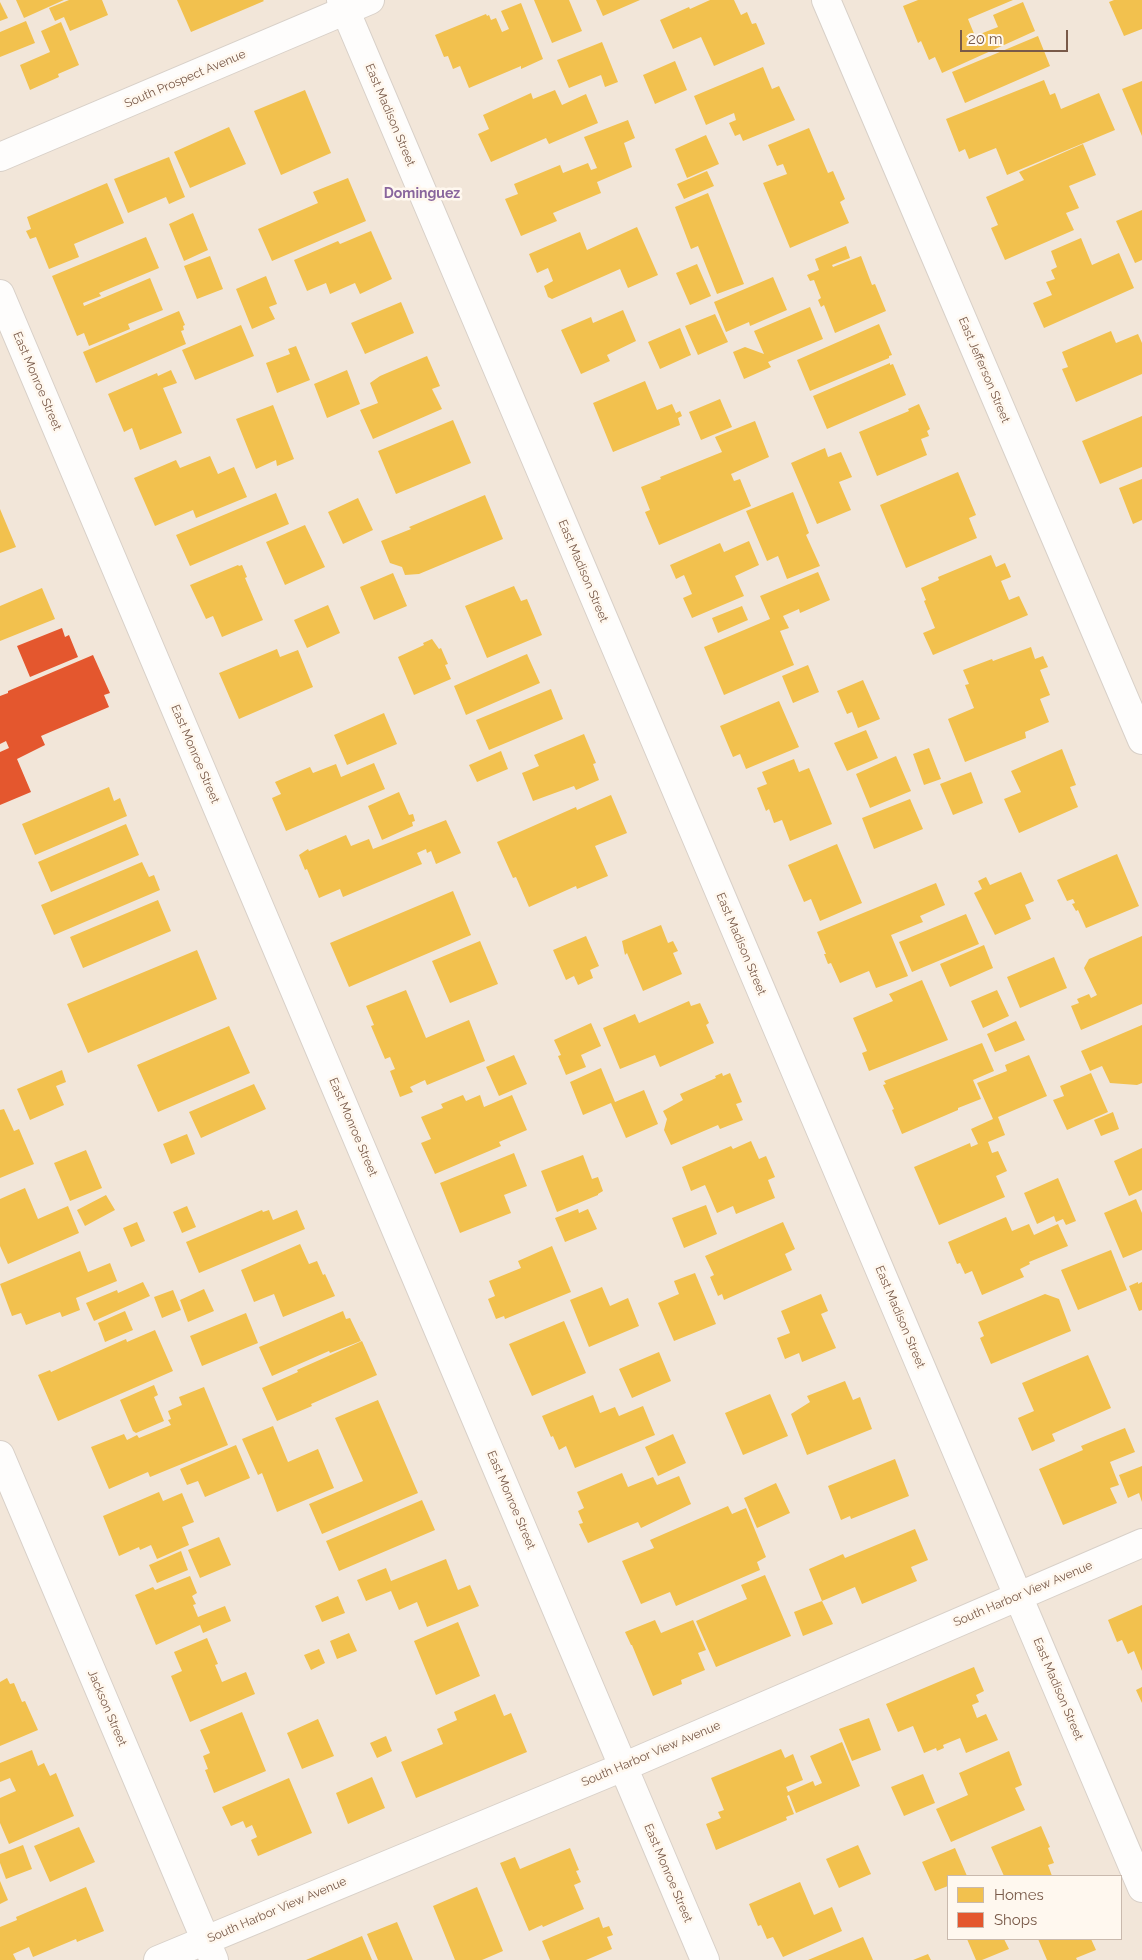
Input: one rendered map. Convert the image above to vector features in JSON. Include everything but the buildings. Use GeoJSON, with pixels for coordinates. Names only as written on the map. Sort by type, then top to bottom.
{"type":"FeatureCollection","features":[{"type":"Feature","properties":{"kind":"street","name":"South Prospect Avenue"},"geometry":{"type":"LineString","coordinates":[[0,157],[343,5],[370,0]]}},
{"type":"Feature","properties":{"kind":"street","name":"East Jefferson Street"},"geometry":{"type":"LineString","coordinates":[[826,0],[1142,740]]}},
{"type":"Feature","properties":{"kind":"street","name":"East Madison Street"},"geometry":{"type":"LineString","coordinates":[[343,5],[1142,1888]]}},
{"type":"Feature","properties":{"kind":"street","name":"East Monroe Street"},"geometry":{"type":"LineString","coordinates":[[0,294],[705,1960]]}},
{"type":"Feature","properties":{"kind":"street","name":"Jackson Street"},"geometry":{"type":"LineString","coordinates":[[0,1455],[210,1950]]}},
{"type":"Feature","properties":{"kind":"street","name":"South Harbor View Avenue"},"geometry":{"type":"LineString","coordinates":[[158,1960],[210,1950],[623,1767],[1142,1543]]}},
{"type":"Feature","properties":{"kind":"shaded area"},"geometry":{"type":"Polygon","coordinates":[[[0,0],[1142,0],[1142,1960],[0,1960],[0,0]]]}},
{"type":"Feature","properties":{"kind":"district","name":"Dominguez"},"geometry":{"type":"Point","coordinates":[422,194]}}]}
